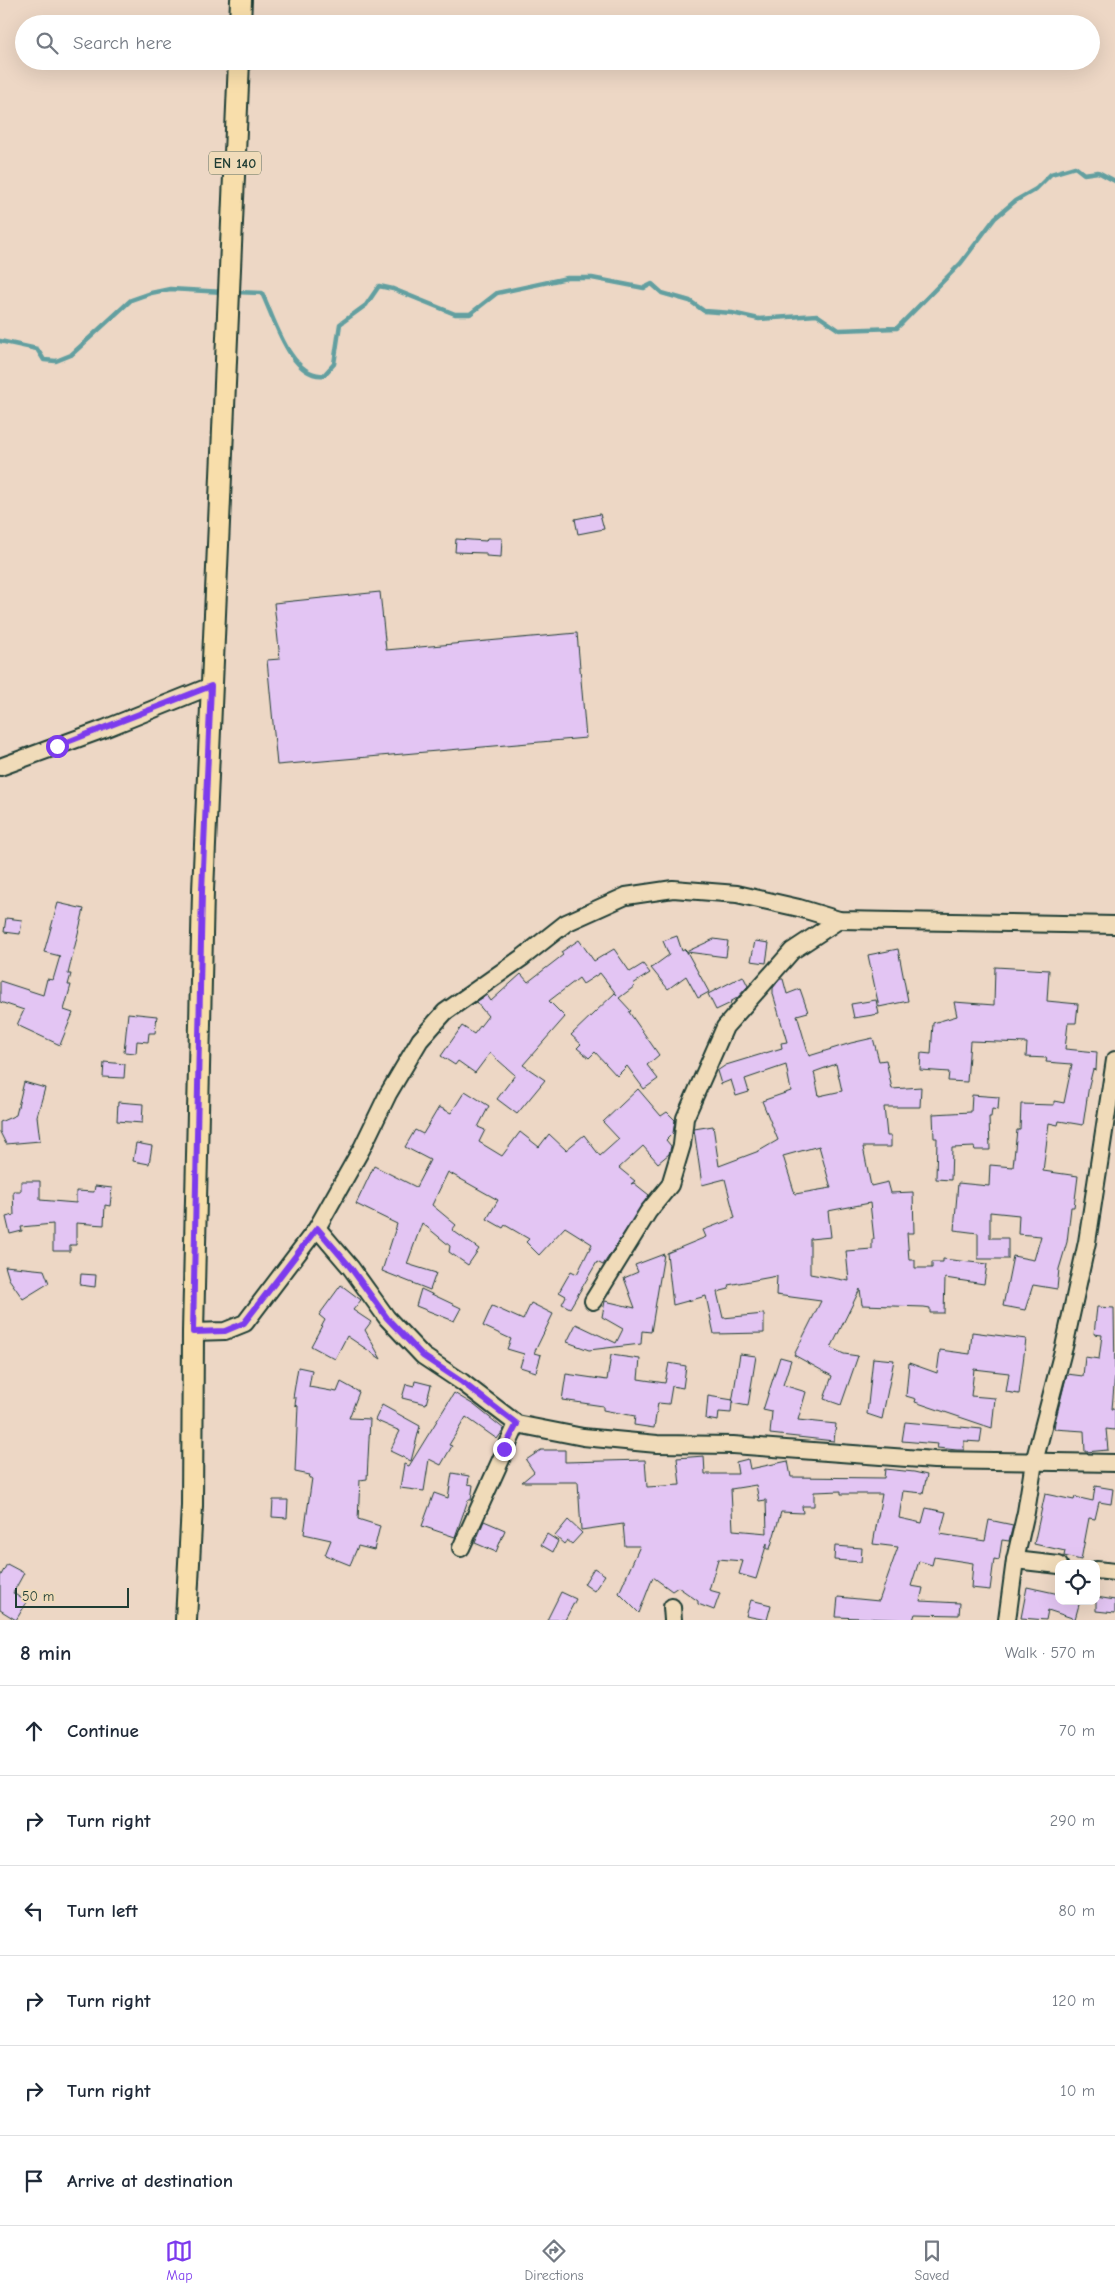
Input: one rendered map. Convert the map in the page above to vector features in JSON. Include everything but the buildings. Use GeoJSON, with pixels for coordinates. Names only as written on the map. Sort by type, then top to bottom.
{"type":"FeatureCollection","features":[{"type":"Feature","properties":{"kind":"main road"},"geometry":{"type":"LineString","coordinates":[[240,15],[241,0]]}},
{"type":"Feature","properties":{"kind":"main road","name":"EN 140"},"geometry":{"type":"LineString","coordinates":[[211,686],[239,70]]}},
{"type":"Feature","properties":{"kind":"main road"},"geometry":{"type":"LineString","coordinates":[[186,1620],[192,1506],[193,1332],[202,891],[211,686]]}},
{"type":"Feature","properties":{"kind":"street"},"geometry":{"type":"LineString","coordinates":[[0,767],[104,729],[211,686]]}},
{"type":"Feature","properties":{"kind":"street"},"geometry":{"type":"LineString","coordinates":[[193,1332],[225,1331],[244,1323],[317,1228],[362,1148],[388,1094],[420,1040],[445,1012],[566,923],[626,896],[673,889],[737,894],[799,908],[839,920],[1115,925]]}},
{"type":"Feature","properties":{"kind":"street"},"geometry":{"type":"LineString","coordinates":[[593,1301],[648,1212],[670,1185],[682,1145],[685,1118],[725,1028],[792,951],[839,920]]}},
{"type":"Feature","properties":{"kind":"street"},"geometry":{"type":"LineString","coordinates":[[1007,1620],[1014,1560],[1026,1512],[1034,1462],[1064,1347],[1087,1242],[1115,1060]]}},
{"type":"Feature","properties":{"kind":"street"},"geometry":{"type":"LineString","coordinates":[[317,1228],[351,1268],[387,1318],[423,1356],[462,1382],[517,1424],[583,1437],[657,1444],[733,1445],[934,1460],[1115,1463]]}},
{"type":"Feature","properties":{"kind":"street"},"geometry":{"type":"LineString","coordinates":[[461,1548],[517,1424]]}},
{"type":"Feature","properties":{"kind":"street"},"geometry":{"type":"LineString","coordinates":[[1014,1560],[1055,1565]]}},
{"type":"Feature","properties":{"kind":"street"},"geometry":{"type":"LineString","coordinates":[[1100,1570],[1115,1572]]}},
{"type":"Feature","properties":{"kind":"waterway"},"geometry":{"type":"LineString","coordinates":[[234,292],[262,293],[278,331],[293,357],[312,374],[324,375],[334,364],[340,324],[366,305],[379,286],[393,289],[455,314],[470,314],[497,293],[567,278],[592,278],[644,288],[652,284],[662,293],[690,301],[704,311],[732,313],[759,319],[817,315],[839,330],[897,328],[961,263],[995,218],[1015,201],[1036,189],[1051,174],[1075,167],[1084,174],[1098,172],[1115,181]]}},
{"type":"Feature","properties":{"kind":"waterway"},"geometry":{"type":"LineString","coordinates":[[0,341],[37,349],[44,360],[56,361],[71,355],[131,300],[170,289],[224,292]]}},
{"type":"Feature","properties":{"kind":"route"},"geometry":{"type":"LineString","coordinates":[[57,746],[104,729],[176,698],[211,686],[202,891],[193,1332],[225,1331],[244,1323],[317,1228],[351,1268],[387,1318],[423,1356],[462,1382],[517,1424],[504,1449]]}}]}
